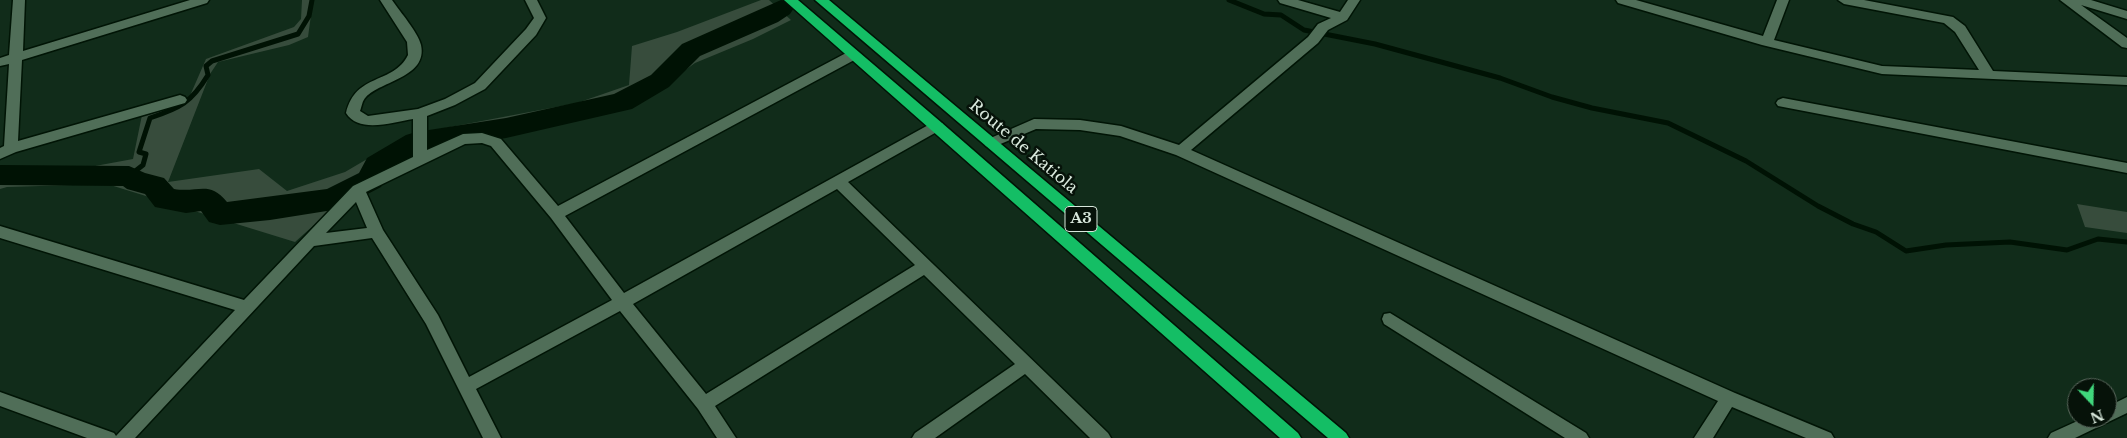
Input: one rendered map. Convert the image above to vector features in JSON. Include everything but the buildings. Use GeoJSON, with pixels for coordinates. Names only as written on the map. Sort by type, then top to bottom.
{"type":"FeatureCollection","features":[{"type":"Feature","properties":{"kind":"highway","name":"A3"},"geometry":{"type":"LineString","coordinates":[[790,0],[1292,438]]}},
{"type":"Feature","properties":{"kind":"highway","name":"Route de Katiola"},"geometry":{"type":"LineString","coordinates":[[821,0],[1340,438]]}},
{"type":"Feature","properties":{"kind":"street"},"geometry":{"type":"LineString","coordinates":[[19,0],[16,57],[6,151],[180,100]]}},
{"type":"Feature","properties":{"kind":"street"},"geometry":{"type":"LineString","coordinates":[[0,62],[203,0]]}},
{"type":"Feature","properties":{"kind":"street"},"geometry":{"type":"LineString","coordinates":[[386,0],[415,46],[413,58],[405,68],[362,93],[355,102],[353,113],[366,121],[420,119],[480,86],[531,32],[540,18],[531,0]]}},
{"type":"Feature","properties":{"kind":"street"},"geometry":{"type":"LineString","coordinates":[[1284,0],[1343,17]]}},
{"type":"Feature","properties":{"kind":"street"},"geometry":{"type":"LineString","coordinates":[[1181,151],[1313,40],[1323,26],[1343,17],[1354,0]]}},
{"type":"Feature","properties":{"kind":"street"},"geometry":{"type":"LineString","coordinates":[[1622,0],[1767,42],[1882,70],[2127,81]]}},
{"type":"Feature","properties":{"kind":"street"},"geometry":{"type":"LineString","coordinates":[[1767,42],[1782,0]]}},
{"type":"Feature","properties":{"kind":"street"},"geometry":{"type":"LineString","coordinates":[[1844,0],[1948,20],[1960,29],[1990,76]]}},
{"type":"Feature","properties":{"kind":"street"},"geometry":{"type":"LineString","coordinates":[[2066,0],[2127,44]]}},
{"type":"Feature","properties":{"kind":"street"},"geometry":{"type":"LineString","coordinates":[[2078,0],[2127,15]]}},
{"type":"Feature","properties":{"kind":"street"},"geometry":{"type":"LineString","coordinates":[[556,214],[853,55]]}},
{"type":"Feature","properties":{"kind":"street"},"geometry":{"type":"LineString","coordinates":[[1783,103],[2127,168]]}},
{"type":"Feature","properties":{"kind":"street"},"geometry":{"type":"LineString","coordinates":[[419,152],[420,119]]}},
{"type":"Feature","properties":{"kind":"street"},"geometry":{"type":"LineString","coordinates":[[990,143],[1034,124],[1080,125],[1121,131],[1181,151],[1729,398],[1825,438]]}},
{"type":"Feature","properties":{"kind":"street"},"geometry":{"type":"LineString","coordinates":[[467,386],[622,302],[936,126]]}},
{"type":"Feature","properties":{"kind":"street"},"geometry":{"type":"LineString","coordinates":[[124,438],[311,242],[358,190],[419,152],[463,139],[482,138],[496,142],[556,214],[622,302],[704,404],[728,438]]}},
{"type":"Feature","properties":{"kind":"street"},"geometry":{"type":"LineString","coordinates":[[838,181],[1102,438]]}},
{"type":"Feature","properties":{"kind":"street"},"geometry":{"type":"LineString","coordinates":[[358,190],[376,232],[432,320],[492,438]]}},
{"type":"Feature","properties":{"kind":"street"},"geometry":{"type":"LineString","coordinates":[[0,232],[247,307]]}},
{"type":"Feature","properties":{"kind":"street"},"geometry":{"type":"LineString","coordinates":[[311,242],[376,232]]}},
{"type":"Feature","properties":{"kind":"street"},"geometry":{"type":"LineString","coordinates":[[704,404],[926,266]]}},
{"type":"Feature","properties":{"kind":"street"},"geometry":{"type":"LineString","coordinates":[[1390,319],[1580,438]]}},
{"type":"Feature","properties":{"kind":"street"},"geometry":{"type":"LineString","coordinates":[[921,438],[1027,364]]}},
{"type":"Feature","properties":{"kind":"street"},"geometry":{"type":"LineString","coordinates":[[1703,438],[1729,398]]}},
{"type":"Feature","properties":{"kind":"street"},"geometry":{"type":"LineString","coordinates":[[0,399],[108,438]]}},
{"type":"Feature","properties":{"kind":"street"},"geometry":{"type":"LineString","coordinates":[[2059,438],[2080,428]]}},
{"type":"Feature","properties":{"kind":"green space"},"geometry":{"type":"Polygon","coordinates":[[[302,0],[313,0],[308,37],[289,45],[218,62],[210,74],[168,182],[259,169],[287,191],[345,172],[408,135],[577,103],[629,85],[632,46],[677,32],[761,0],[769,0],[791,20],[753,39],[695,63],[662,87],[589,118],[450,140],[362,182],[295,242],[107,184],[7,187],[0,189],[0,167],[95,166],[133,159],[142,115],[189,98],[206,59],[294,27],[301,19],[302,0]]]}},
{"type":"Feature","properties":{"kind":"green space"},"geometry":{"type":"Polygon","coordinates":[[[2077,204],[2127,212],[2127,233],[2085,227],[2077,204]]]}},
{"type":"Feature","properties":{"kind":"waterway"},"geometry":{"type":"LineString","coordinates":[[129,176],[143,165],[146,154],[139,152],[150,118],[169,111],[190,98],[208,75],[206,66],[212,61],[298,34],[309,16],[312,0]]}},
{"type":"Feature","properties":{"kind":"waterway"},"geometry":{"type":"LineString","coordinates":[[1229,0],[1264,14],[1281,15],[1304,30],[1375,44],[1500,78],[1552,97],[1592,108],[1668,123],[1746,161],[1818,206],[1853,224],[1876,232],[1906,251],[1946,245],[2010,242],[2067,250],[2098,239],[2127,242]]}},
{"type":"Feature","properties":{"kind":"waterway"},"geometry":{"type":"LineString","coordinates":[[0,175],[129,176],[137,182],[154,185],[165,199],[186,202],[208,199],[220,214],[270,209],[333,199],[371,180],[377,165],[416,142],[506,128],[622,102],[660,81],[691,50],[769,16],[781,8]]}}]}
